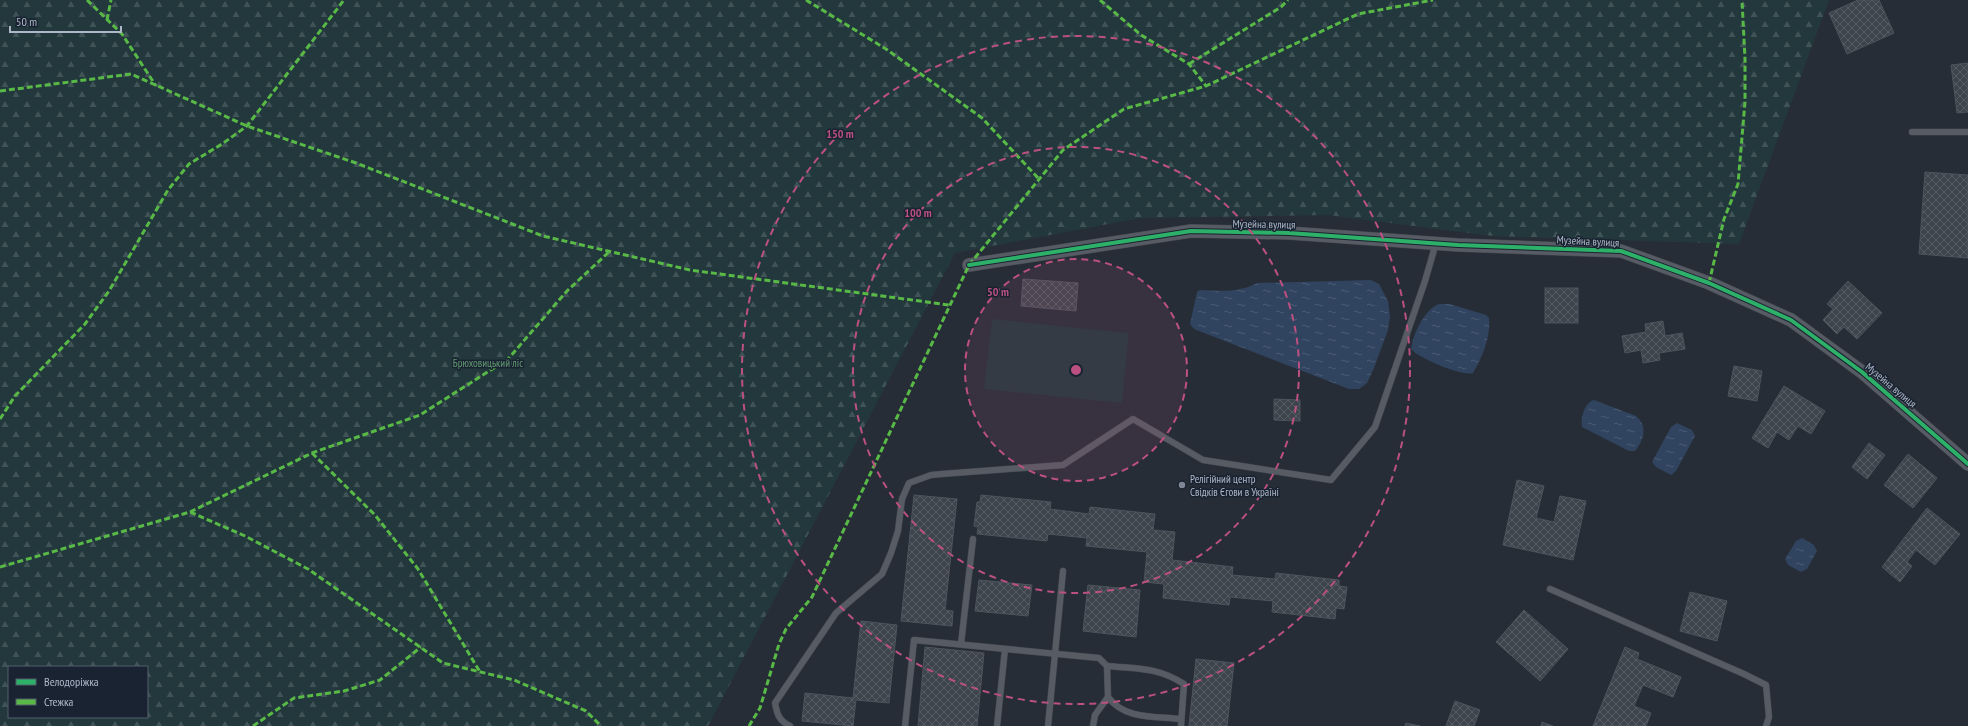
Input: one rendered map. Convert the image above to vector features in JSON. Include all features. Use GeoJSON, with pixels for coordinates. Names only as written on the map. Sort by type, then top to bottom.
{"type":"FeatureCollection","features":[{"type":"Feature","properties":{"kind":"street","name":"Музейна вулиця"},"geometry":{"type":"LineString","coordinates":[[969,265],[1191,231],[1290,233],[1436,243],[1621,250],[1709,283],[1791,320],[1862,372],[1968,464]]}},
{"type":"Feature","properties":{"kind":"lane"},"geometry":{"type":"LineString","coordinates":[[1912,132],[1968,132]]}},
{"type":"Feature","properties":{"kind":"lane"},"geometry":{"type":"LineString","coordinates":[[790,726],[782,722],[777,713],[775,703],[836,613],[882,574],[898,531],[902,499],[909,483],[936,475],[1063,465],[1133,419],[1203,460],[1331,480],[1375,427],[1425,281],[1436,243]]}},
{"type":"Feature","properties":{"kind":"lane"},"geometry":{"type":"LineString","coordinates":[[961,644],[973,539]]}},
{"type":"Feature","properties":{"kind":"lane"},"geometry":{"type":"LineString","coordinates":[[1048,726],[1063,571]]}},
{"type":"Feature","properties":{"kind":"lane"},"geometry":{"type":"LineString","coordinates":[[1550,589],[1744,674],[1766,686],[1769,717],[1766,726]]}},
{"type":"Feature","properties":{"kind":"lane"},"geometry":{"type":"LineString","coordinates":[[905,726],[914,640],[1100,658],[1107,666],[1108,697],[1115,706],[1130,714],[1181,719]]}},
{"type":"Feature","properties":{"kind":"lane"},"geometry":{"type":"LineString","coordinates":[[997,726],[1005,649]]}},
{"type":"Feature","properties":{"kind":"lane"},"geometry":{"type":"LineString","coordinates":[[1107,666],[1159,671],[1171,675],[1184,684],[1181,726]]}},
{"type":"Feature","properties":{"kind":"lane"},"geometry":{"type":"LineString","coordinates":[[1093,726],[1095,715],[1108,697]]}},
{"type":"Feature","properties":{"kind":"green space","name":"Брюховицький ліс"},"geometry":{"type":"Polygon","coordinates":[[[0,0],[1829,0],[1739,244],[1493,236],[1328,215],[1140,218],[955,253],[708,726],[0,726],[0,0]]]}},
{"type":"Feature","properties":{"kind":"green space"},"geometry":{"type":"Polygon","coordinates":[[[992,319],[1129,333],[1122,403],[984,389],[992,319]]]}},
{"type":"Feature","properties":{"kind":"water"},"geometry":{"type":"Polygon","coordinates":[[[1371,280],[1379,284],[1388,301],[1390,316],[1388,330],[1374,368],[1367,383],[1359,389],[1349,389],[1194,329],[1190,324],[1197,292],[1200,290],[1236,290],[1257,283],[1371,280]]]}},
{"type":"Feature","properties":{"kind":"water"},"geometry":{"type":"Polygon","coordinates":[[[1439,304],[1450,304],[1486,315],[1489,318],[1489,332],[1485,347],[1480,361],[1473,373],[1451,370],[1431,362],[1411,349],[1414,336],[1420,323],[1429,311],[1439,304]]]}},
{"type":"Feature","properties":{"kind":"water"},"geometry":{"type":"Polygon","coordinates":[[[1594,400],[1636,416],[1640,420],[1643,433],[1641,442],[1635,451],[1629,451],[1582,427],[1584,411],[1588,404],[1594,400]]]}},
{"type":"Feature","properties":{"kind":"water"},"geometry":{"type":"Polygon","coordinates":[[[1677,423],[1692,430],[1695,436],[1676,471],[1671,475],[1656,467],[1652,462],[1671,427],[1677,423]]]}},
{"type":"Feature","properties":{"kind":"water"},"geometry":{"type":"Polygon","coordinates":[[[1802,538],[1814,545],[1817,551],[1807,569],[1801,572],[1788,565],[1785,559],[1796,541],[1802,538]]]}},
{"type":"Feature","properties":{"kind":"building"},"geometry":{"type":"Polygon","coordinates":[[[1858,0],[1879,0],[1894,33],[1847,54],[1829,13],[1858,0]]]}},
{"type":"Feature","properties":{"kind":"building"},"geometry":{"type":"Polygon","coordinates":[[[1968,63],[1968,112],[1957,113],[1951,65],[1968,63]]]}},
{"type":"Feature","properties":{"kind":"building"},"geometry":{"type":"Polygon","coordinates":[[[1925,172],[1968,175],[1968,258],[1919,254],[1925,172]]]}},
{"type":"Feature","properties":{"kind":"building"},"geometry":{"type":"Polygon","coordinates":[[[1023,279],[1078,283],[1076,311],[1021,306],[1023,279]]]}},
{"type":"Feature","properties":{"kind":"building"},"geometry":{"type":"Polygon","coordinates":[[[1848,281],[1882,313],[1857,339],[1844,327],[1837,334],[1823,320],[1833,309],[1827,304],[1848,281]]]}},
{"type":"Feature","properties":{"kind":"building"},"geometry":{"type":"Polygon","coordinates":[[[1545,288],[1578,288],[1578,323],[1545,323],[1545,288]]]}},
{"type":"Feature","properties":{"kind":"building"},"geometry":{"type":"Polygon","coordinates":[[[1663,321],[1665,336],[1682,333],[1685,349],[1659,353],[1660,360],[1643,363],[1641,350],[1625,353],[1622,336],[1646,332],[1645,324],[1663,321]]]}},
{"type":"Feature","properties":{"kind":"building"},"geometry":{"type":"Polygon","coordinates":[[[1734,366],[1762,371],[1757,401],[1728,396],[1734,366]]]}},
{"type":"Feature","properties":{"kind":"building"},"geometry":{"type":"Polygon","coordinates":[[[1784,386],[1825,411],[1811,434],[1798,426],[1789,440],[1777,432],[1768,448],[1752,438],[1784,386]]]}},
{"type":"Feature","properties":{"kind":"building"},"geometry":{"type":"Polygon","coordinates":[[[1274,399],[1300,400],[1300,421],[1274,420],[1274,399]]]}},
{"type":"Feature","properties":{"kind":"building"},"geometry":{"type":"Polygon","coordinates":[[[1869,443],[1885,455],[1867,479],[1852,467],[1869,443]]]}},
{"type":"Feature","properties":{"kind":"building"},"geometry":{"type":"Polygon","coordinates":[[[1908,454],[1937,478],[1913,508],[1884,485],[1908,454]]]}},
{"type":"Feature","properties":{"kind":"building"},"geometry":{"type":"Polygon","coordinates":[[[1517,480],[1544,486],[1536,518],[1554,522],[1560,496],[1586,501],[1573,560],[1503,545],[1517,480]]]}},
{"type":"Feature","properties":{"kind":"building"},"geometry":{"type":"Polygon","coordinates":[[[914,495],[957,499],[945,610],[953,611],[952,626],[901,621],[914,495]]]}},
{"type":"Feature","properties":{"kind":"building"},"geometry":{"type":"Polygon","coordinates":[[[981,495],[1051,502],[1050,509],[1089,514],[1090,507],[1155,514],[1153,530],[1175,532],[1172,560],[1233,567],[1232,575],[1275,579],[1276,573],[1339,580],[1339,586],[1347,587],[1344,609],[1336,608],[1335,619],[1272,612],[1273,601],[1230,597],[1229,605],[1163,598],[1164,584],[1144,582],[1147,552],[1086,546],[1087,538],[1048,534],[1047,541],[977,534],[978,527],[974,526],[977,502],[980,502],[981,495]]]}},
{"type":"Feature","properties":{"kind":"building"},"geometry":{"type":"Polygon","coordinates":[[[1927,508],[1960,534],[1935,565],[1916,550],[1907,562],[1912,566],[1900,582],[1882,567],[1927,508]]]}},
{"type":"Feature","properties":{"kind":"building"},"geometry":{"type":"Polygon","coordinates":[[[979,580],[1032,585],[1028,616],[975,611],[979,580]]]}},
{"type":"Feature","properties":{"kind":"building"},"geometry":{"type":"Polygon","coordinates":[[[1088,585],[1140,590],[1136,637],[1083,631],[1088,585]]]}},
{"type":"Feature","properties":{"kind":"building"},"geometry":{"type":"Polygon","coordinates":[[[1690,592],[1727,601],[1717,641],[1680,631],[1690,592]]]}},
{"type":"Feature","properties":{"kind":"building"},"geometry":{"type":"Polygon","coordinates":[[[1524,610],[1568,649],[1540,681],[1496,642],[1524,610]]]}},
{"type":"Feature","properties":{"kind":"building"},"geometry":{"type":"Polygon","coordinates":[[[861,621],[897,625],[889,703],[856,700],[853,726],[802,721],[805,693],[853,698],[861,621]]]}},
{"type":"Feature","properties":{"kind":"building"},"geometry":{"type":"Polygon","coordinates":[[[925,647],[984,653],[977,726],[918,726],[925,647]]]}},
{"type":"Feature","properties":{"kind":"building"},"geometry":{"type":"Polygon","coordinates":[[[1625,647],[1639,653],[1637,659],[1681,677],[1673,697],[1643,685],[1634,706],[1651,713],[1646,726],[1593,726],[1625,647]]]}},
{"type":"Feature","properties":{"kind":"building"},"geometry":{"type":"Polygon","coordinates":[[[1196,659],[1234,663],[1227,726],[1189,726],[1196,659]]]}},
{"type":"Feature","properties":{"kind":"building"},"geometry":{"type":"Polygon","coordinates":[[[1455,701],[1480,710],[1474,726],[1446,726],[1455,701]]]}},
{"type":"Feature","properties":{"kind":"building"},"geometry":{"type":"Polygon","coordinates":[[[1542,722],[1553,726],[1541,726],[1542,722]]]}},
{"type":"Feature","properties":{"kind":"building"},"geometry":{"type":"Polygon","coordinates":[[[1406,723],[1420,726],[1405,726],[1406,723]]]}},
{"type":"Feature","properties":{"kind":"marked path"},"geometry":{"type":"LineString","coordinates":[[87,0],[122,34],[156,86]]}},
{"type":"Feature","properties":{"kind":"marked path"},"geometry":{"type":"LineString","coordinates":[[107,20],[111,0]]}},
{"type":"Feature","properties":{"kind":"marked path"},"geometry":{"type":"LineString","coordinates":[[0,419],[15,396],[85,324],[109,291],[168,190],[189,164],[222,144],[247,126],[344,0]]}},
{"type":"Feature","properties":{"kind":"marked path"},"geometry":{"type":"LineString","coordinates":[[806,0],[886,49],[982,118],[1039,179]]}},
{"type":"Feature","properties":{"kind":"marked path"},"geometry":{"type":"LineString","coordinates":[[1100,0],[1141,35],[1189,64],[1206,86]]}},
{"type":"Feature","properties":{"kind":"marked path"},"geometry":{"type":"LineString","coordinates":[[1189,64],[1281,7],[1288,0]]}},
{"type":"Feature","properties":{"kind":"marked path"},"geometry":{"type":"LineString","coordinates":[[749,726],[760,708],[779,644],[786,629],[812,597],[969,265],[1063,150],[1124,109],[1206,86],[1358,14],[1433,0]]}},
{"type":"Feature","properties":{"kind":"marked path"},"geometry":{"type":"LineString","coordinates":[[1709,283],[1724,219],[1738,184],[1745,102],[1745,59],[1742,0]]}},
{"type":"Feature","properties":{"kind":"marked path"},"geometry":{"type":"LineString","coordinates":[[0,91],[131,74],[247,126],[356,163],[543,236],[690,270],[949,305]]}},
{"type":"Feature","properties":{"kind":"marked path"},"geometry":{"type":"LineString","coordinates":[[190,512],[312,453],[420,415],[508,359],[567,291],[610,251]]}},
{"type":"Feature","properties":{"kind":"marked path"},"geometry":{"type":"LineString","coordinates":[[312,453],[375,515],[418,569],[480,672]]}},
{"type":"Feature","properties":{"kind":"marked path"},"geometry":{"type":"LineString","coordinates":[[0,567],[190,512],[245,536],[308,569],[443,663],[514,680],[586,711],[601,726]]}},
{"type":"Feature","properties":{"kind":"marked path"},"geometry":{"type":"LineString","coordinates":[[253,726],[294,698],[344,691],[380,680],[421,647]]}},
{"type":"Feature","properties":{"kind":"cycle path"},"geometry":{"type":"LineString","coordinates":[[969,265],[1191,231],[1289,233],[1458,245],[1621,251],[1709,283],[1791,320],[1862,372],[1968,464]]}},
{"type":"Feature","properties":{"kind":"place","name":"Релігійний центр Свідків Єгови в Україні"},"geometry":{"type":"Point","coordinates":[1182,485]}}]}
